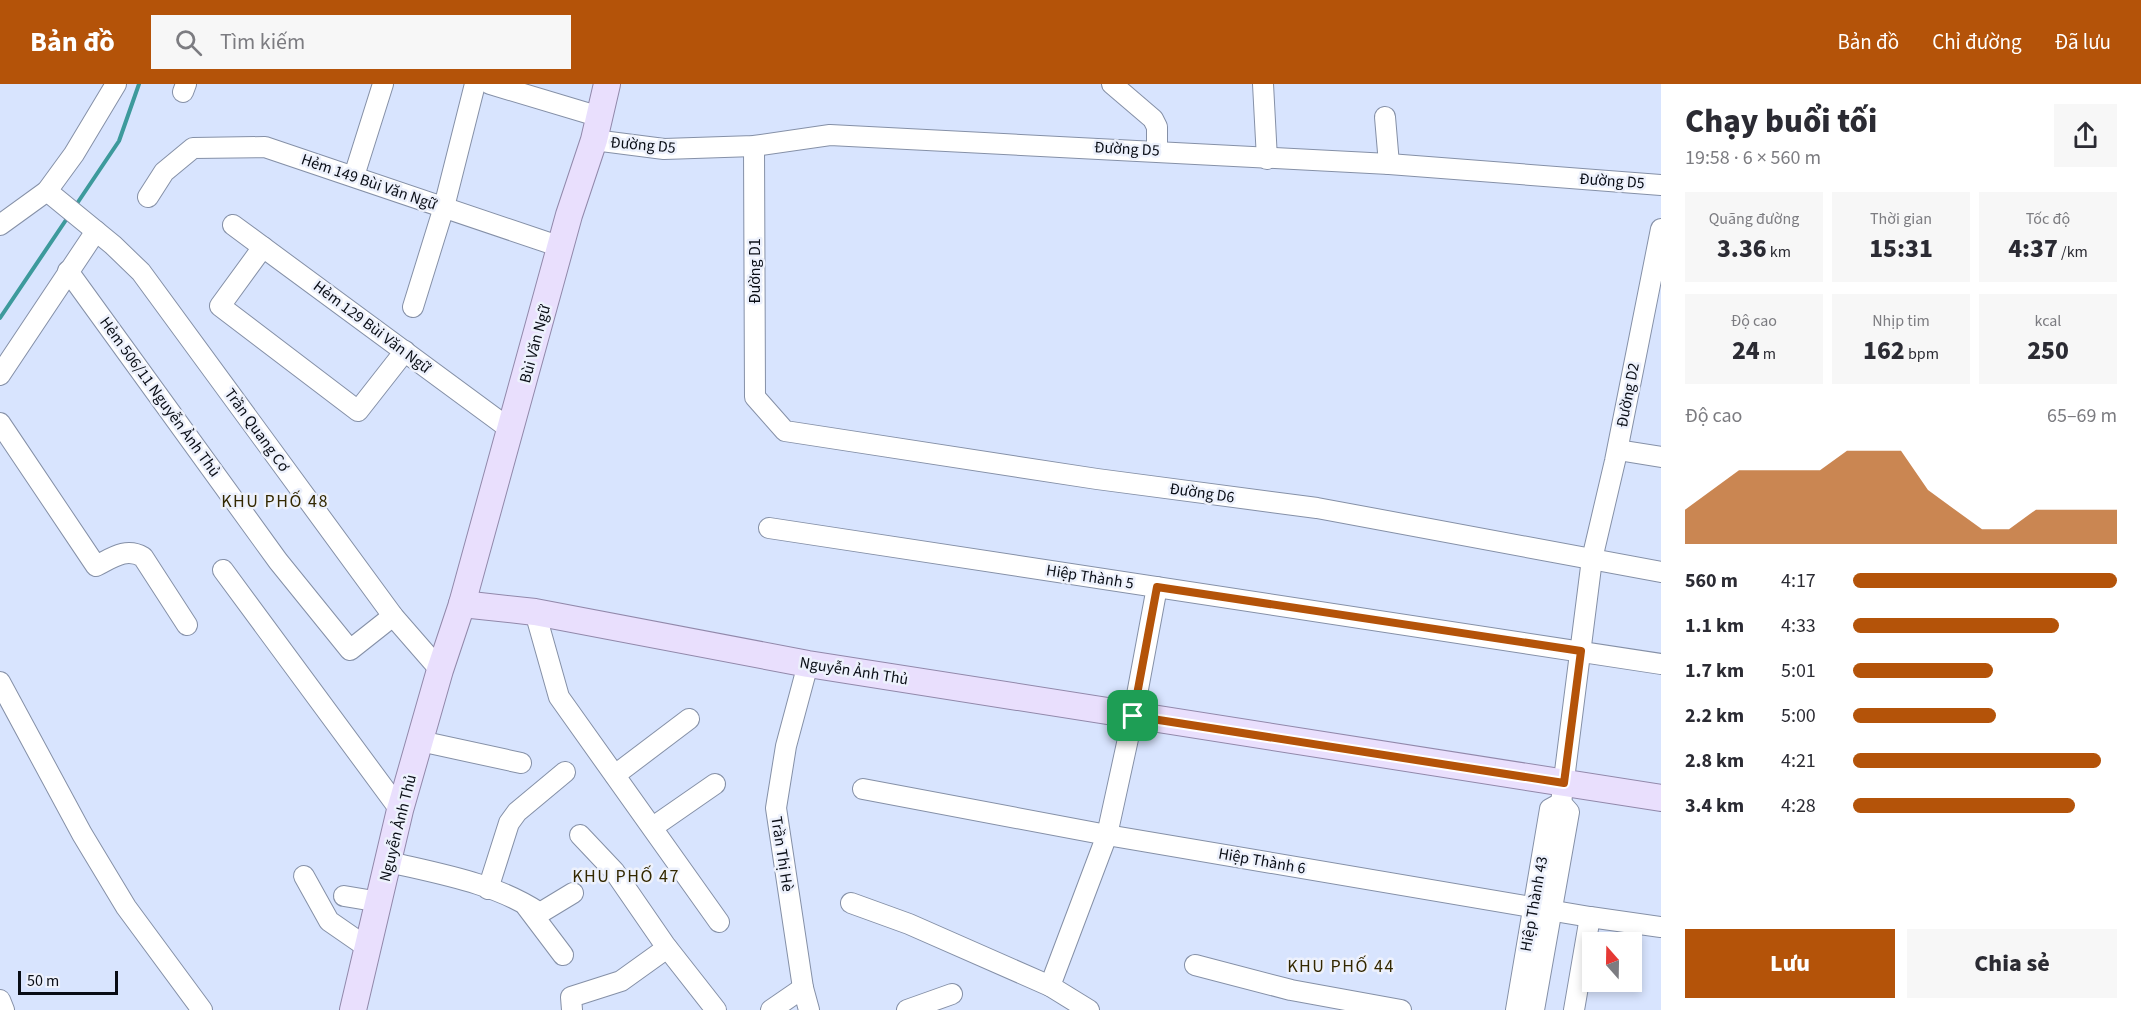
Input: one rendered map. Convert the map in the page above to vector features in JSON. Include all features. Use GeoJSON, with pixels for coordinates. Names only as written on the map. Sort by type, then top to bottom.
{"type":"FeatureCollection","features":[{"type":"Feature","properties":{"kind":"main road","name":"Bùi Văn Ngữ"},"geometry":{"type":"LineString","coordinates":[[462,604],[607,84]]}},
{"type":"Feature","properties":{"kind":"main road","name":"Nguyễn Ảnh Thủ"},"geometry":{"type":"LineString","coordinates":[[354,1010],[400,810],[440,670],[462,604],[535,612],[808,664],[1133,716],[1562,793],[1661,798]]}},
{"type":"Feature","properties":{"kind":"street"},"geometry":{"type":"LineString","coordinates":[[0,225],[50,194],[116,84]]}},
{"type":"Feature","properties":{"kind":"street"},"geometry":{"type":"LineString","coordinates":[[354,176],[384,84]]}},
{"type":"Feature","properties":{"kind":"street"},"geometry":{"type":"LineString","coordinates":[[413,307],[444,207],[475,84]]}},
{"type":"Feature","properties":{"kind":"street","name":"Đường D5"},"geometry":{"type":"LineString","coordinates":[[490,84],[596,128],[664,149],[754,146],[830,135],[1389,164],[1661,185]]}},
{"type":"Feature","properties":{"kind":"street"},"geometry":{"type":"LineString","coordinates":[[1112,84],[1153,119],[1156,127],[1157,151]]}},
{"type":"Feature","properties":{"kind":"street"},"geometry":{"type":"LineString","coordinates":[[1263,84],[1267,159]]}},
{"type":"Feature","properties":{"kind":"street"},"geometry":{"type":"LineString","coordinates":[[1385,117],[1389,164]]}},
{"type":"Feature","properties":{"kind":"street","name":"Đường D1"},"geometry":{"type":"LineString","coordinates":[[754,146],[755,397]]}},
{"type":"Feature","properties":{"kind":"street","name":"Hẻm 149 Bùi Văn Ngữ"},"geometry":{"type":"LineString","coordinates":[[148,197],[155,183],[176,161],[193,148],[265,147],[561,247]]}},
{"type":"Feature","properties":{"kind":"street","name":"Trần Quang Cơ"},"geometry":{"type":"LineString","coordinates":[[50,194],[92,228],[141,273],[393,616],[440,670]]}},
{"type":"Feature","properties":{"kind":"street","name":"Hẻm 129 Bùi Văn Ngữ"},"geometry":{"type":"LineString","coordinates":[[233,225],[511,430]]}},
{"type":"Feature","properties":{"kind":"street"},"geometry":{"type":"LineString","coordinates":[[0,375],[68,271],[92,228]]}},
{"type":"Feature","properties":{"kind":"street","name":"Đường D2"},"geometry":{"type":"LineString","coordinates":[[1592,559],[1618,450],[1661,230]]}},
{"type":"Feature","properties":{"kind":"street"},"geometry":{"type":"LineString","coordinates":[[263,247],[220,306],[358,411],[405,351]]}},
{"type":"Feature","properties":{"kind":"street","name":"Hẻm 506/11 Nguyễn Ảnh Thủ"},"geometry":{"type":"LineString","coordinates":[[68,271],[278,561],[350,650],[393,616]]}},
{"type":"Feature","properties":{"kind":"street","name":"Đường D6"},"geometry":{"type":"LineString","coordinates":[[755,397],[786,431],[1097,479],[1317,508],[1661,572]]}},
{"type":"Feature","properties":{"kind":"street"},"geometry":{"type":"LineString","coordinates":[[0,423],[96,566],[125,552],[134,551],[142,557],[187,625]]}},
{"type":"Feature","properties":{"kind":"street"},"geometry":{"type":"LineString","coordinates":[[1618,450],[1661,457]]}},
{"type":"Feature","properties":{"kind":"street","name":"Hiệp Thành 5"},"geometry":{"type":"LineString","coordinates":[[768,528],[1661,664]]}},
{"type":"Feature","properties":{"kind":"street","name":"Hiệp Thành 43"},"geometry":{"type":"LineString","coordinates":[[1516,1010],[1569,812],[1562,793],[1592,559]]}},
{"type":"Feature","properties":{"kind":"street"},"geometry":{"type":"LineString","coordinates":[[224,570],[400,810]]}},
{"type":"Feature","properties":{"kind":"street"},"geometry":{"type":"LineString","coordinates":[[1050,986],[1107,835],[1133,716],[1157,587]]}},
{"type":"Feature","properties":{"kind":"street"},"geometry":{"type":"LineString","coordinates":[[535,612],[559,697],[653,826],[719,922]]}},
{"type":"Feature","properties":{"kind":"street","name":"Trần Thị Hè"},"geometry":{"type":"LineString","coordinates":[[808,664],[786,746],[776,808],[803,988],[809,1010]]}},
{"type":"Feature","properties":{"kind":"street"},"geometry":{"type":"LineString","coordinates":[[0,682],[82,834],[126,907],[202,1010]]}},
{"type":"Feature","properties":{"kind":"street"},"geometry":{"type":"LineString","coordinates":[[615,775],[689,719]]}},
{"type":"Feature","properties":{"kind":"street"},"geometry":{"type":"LineString","coordinates":[[420,741],[520,764]]}},
{"type":"Feature","properties":{"kind":"street"},"geometry":{"type":"LineString","coordinates":[[488,888],[509,823],[517,812],[565,772]]}},
{"type":"Feature","properties":{"kind":"street"},"geometry":{"type":"LineString","coordinates":[[653,826],[715,784]]}},
{"type":"Feature","properties":{"kind":"street","name":"Hiệp Thành 6"},"geometry":{"type":"LineString","coordinates":[[863,789],[1107,835],[1661,927]]}},
{"type":"Feature","properties":{"kind":"street"},"geometry":{"type":"LineString","coordinates":[[580,835],[614,871],[667,948],[716,1010]]}},
{"type":"Feature","properties":{"kind":"street"},"geometry":{"type":"LineString","coordinates":[[389,862],[462,879],[522,902],[540,913],[573,893]]}},
{"type":"Feature","properties":{"kind":"street"},"geometry":{"type":"LineString","coordinates":[[304,876],[329,921],[368,948]]}},
{"type":"Feature","properties":{"kind":"street"},"geometry":{"type":"LineString","coordinates":[[344,896],[380,902]]}},
{"type":"Feature","properties":{"kind":"street"},"geometry":{"type":"LineString","coordinates":[[522,902],[563,955]]}},
{"type":"Feature","properties":{"kind":"street"},"geometry":{"type":"LineString","coordinates":[[851,903],[909,924],[1050,986],[1089,1010]]}},
{"type":"Feature","properties":{"kind":"street","name":"Hiệp Thành 43"},"geometry":{"type":"LineString","coordinates":[[1534,1010],[1543,909]]}},
{"type":"Feature","properties":{"kind":"street"},"geometry":{"type":"LineString","coordinates":[[1574,1010],[1590,917]]}},
{"type":"Feature","properties":{"kind":"street"},"geometry":{"type":"LineString","coordinates":[[572,1010],[571,998],[621,981],[667,948]]}},
{"type":"Feature","properties":{"kind":"street"},"geometry":{"type":"LineString","coordinates":[[1195,965],[1290,990],[1373,1007],[1401,1010]]}},
{"type":"Feature","properties":{"kind":"street"},"geometry":{"type":"LineString","coordinates":[[771,1010],[803,988]]}},
{"type":"Feature","properties":{"kind":"street"},"geometry":{"type":"LineString","coordinates":[[907,1010],[952,994]]}},
{"type":"Feature","properties":{"kind":"street"},"geometry":{"type":"LineString","coordinates":[[0,1000],[4,1010]]}},
{"type":"Feature","properties":{"kind":"waterway"},"geometry":{"type":"LineString","coordinates":[[76,205],[119,141],[139,84]]}},
{"type":"Feature","properties":{"kind":"waterway"},"geometry":{"type":"LineString","coordinates":[[0,318],[68,217]]}},
{"type":"Feature","properties":{"kind":"district","name":"KHU PHỐ 48"},"geometry":{"type":"Point","coordinates":[275,501]}},
{"type":"Feature","properties":{"kind":"district","name":"KHU PHỐ 47"},"geometry":{"type":"Point","coordinates":[626,876]}},
{"type":"Feature","properties":{"kind":"district","name":"KHU PHỐ 44"},"geometry":{"type":"Point","coordinates":[1341,966]}},
{"type":"Feature","properties":{"kind":"route"},"geometry":{"type":"LineString","coordinates":[[1157,587],[1581,651],[1564,783],[1133,716],[1157,587]]}}]}
